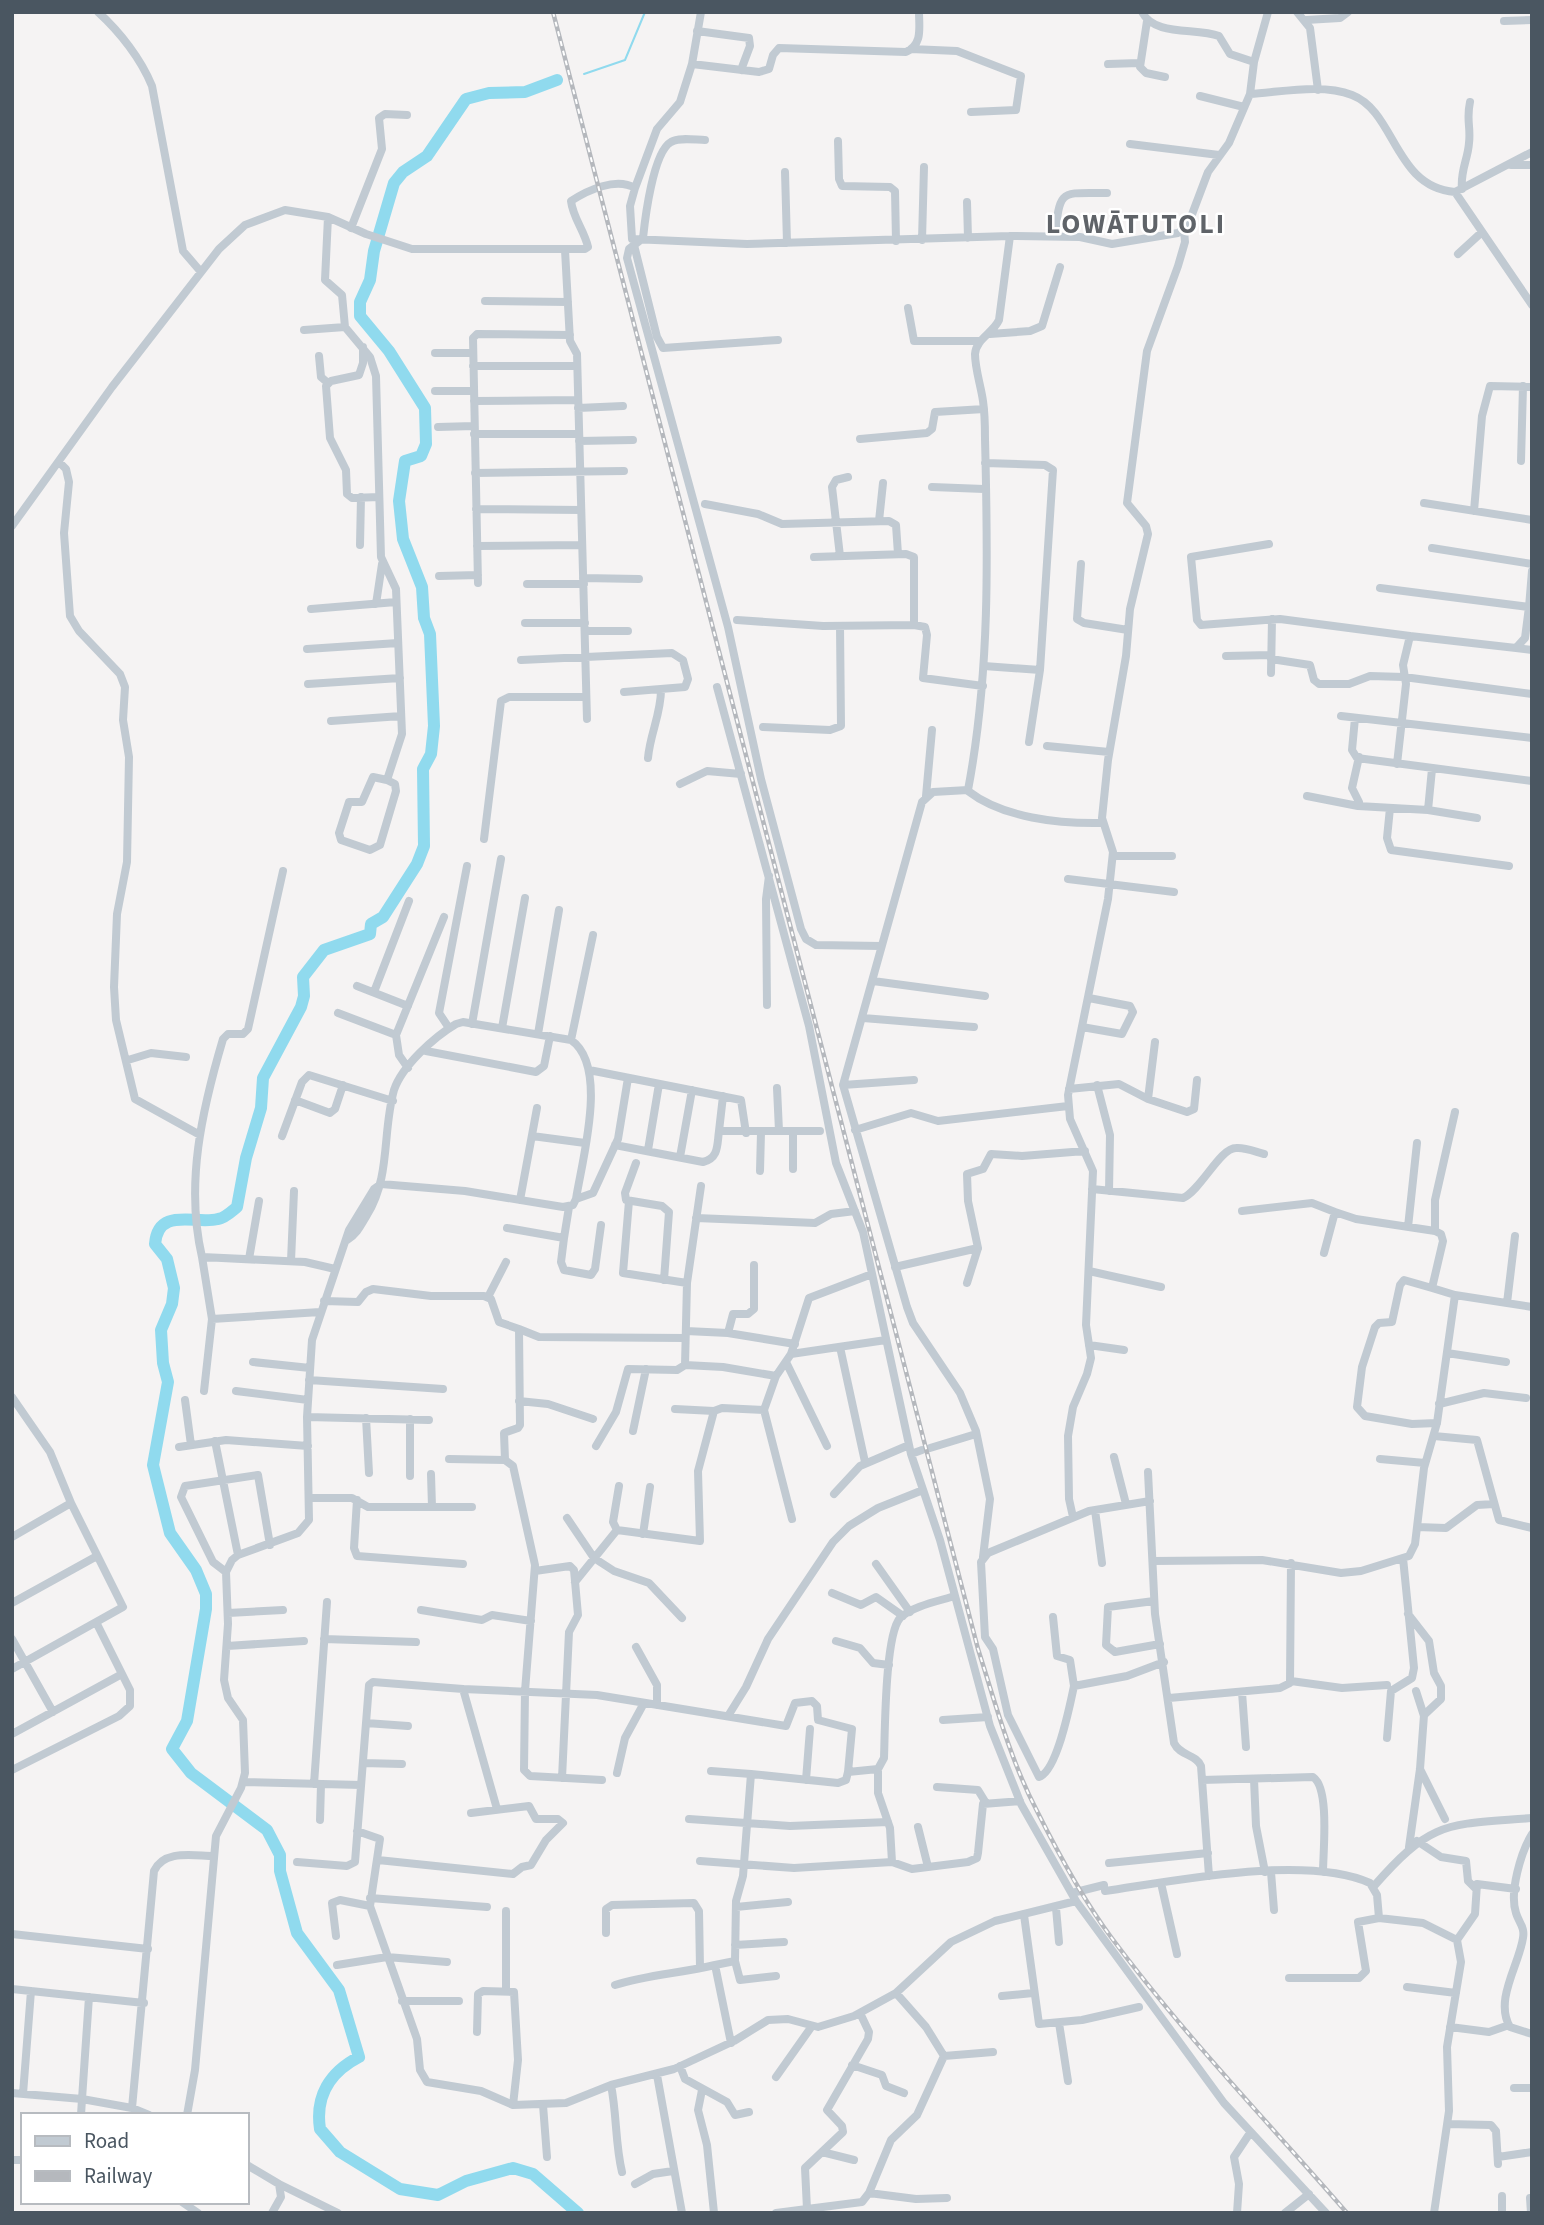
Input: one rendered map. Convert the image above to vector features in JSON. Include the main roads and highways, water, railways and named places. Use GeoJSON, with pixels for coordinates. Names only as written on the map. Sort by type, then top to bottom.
{"type":"FeatureCollection","features":[{"type":"Feature","properties":{"kind":"waterway"},"geometry":{"type":"LineString","coordinates":[[584,74],[625,60],[645,12]]}},
{"type":"Feature","properties":{"kind":"waterway"},"geometry":{"type":"LineString","coordinates":[[557,80],[525,92],[489,93],[466,99],[427,156],[403,172],[394,183],[374,251],[370,280],[360,302],[360,316],[389,351],[425,408],[426,444],[421,456],[405,461],[399,501],[403,539],[422,587],[424,618],[430,634],[434,726],[431,754],[423,769],[424,846],[417,864],[383,917],[371,924],[370,934],[324,950],[303,977],[304,996],[301,1007],[263,1078],[261,1108],[246,1158],[237,1207],[218,1219],[170,1221],[158,1232],[155,1244],[167,1259],[174,1288],[172,1304],[161,1330],[163,1363],[168,1382],[153,1465],[170,1533],[196,1570],[206,1594],[206,1609],[187,1721],[172,1749],[191,1773],[267,1830],[280,1855],[280,1871],[297,1933],[339,1990],[359,2057],[340,2070],[327,2086],[320,2106],[320,2129],[340,2152],[400,2189],[438,2195],[466,2181],[513,2168],[533,2174],[578,2213]]}},
{"type":"Feature","properties":{"kind":"railway"},"geometry":{"type":"LineString","coordinates":[[553,12],[978,1649],[1011,1750],[1027,1790],[1062,1859],[1111,1937],[1196,2043],[1347,2213]]}},
{"type":"Feature","properties":{"kind":"district","name":"LOWĀTUTOLI"},"geometry":{"type":"Point","coordinates":[1136,223]}}]}
